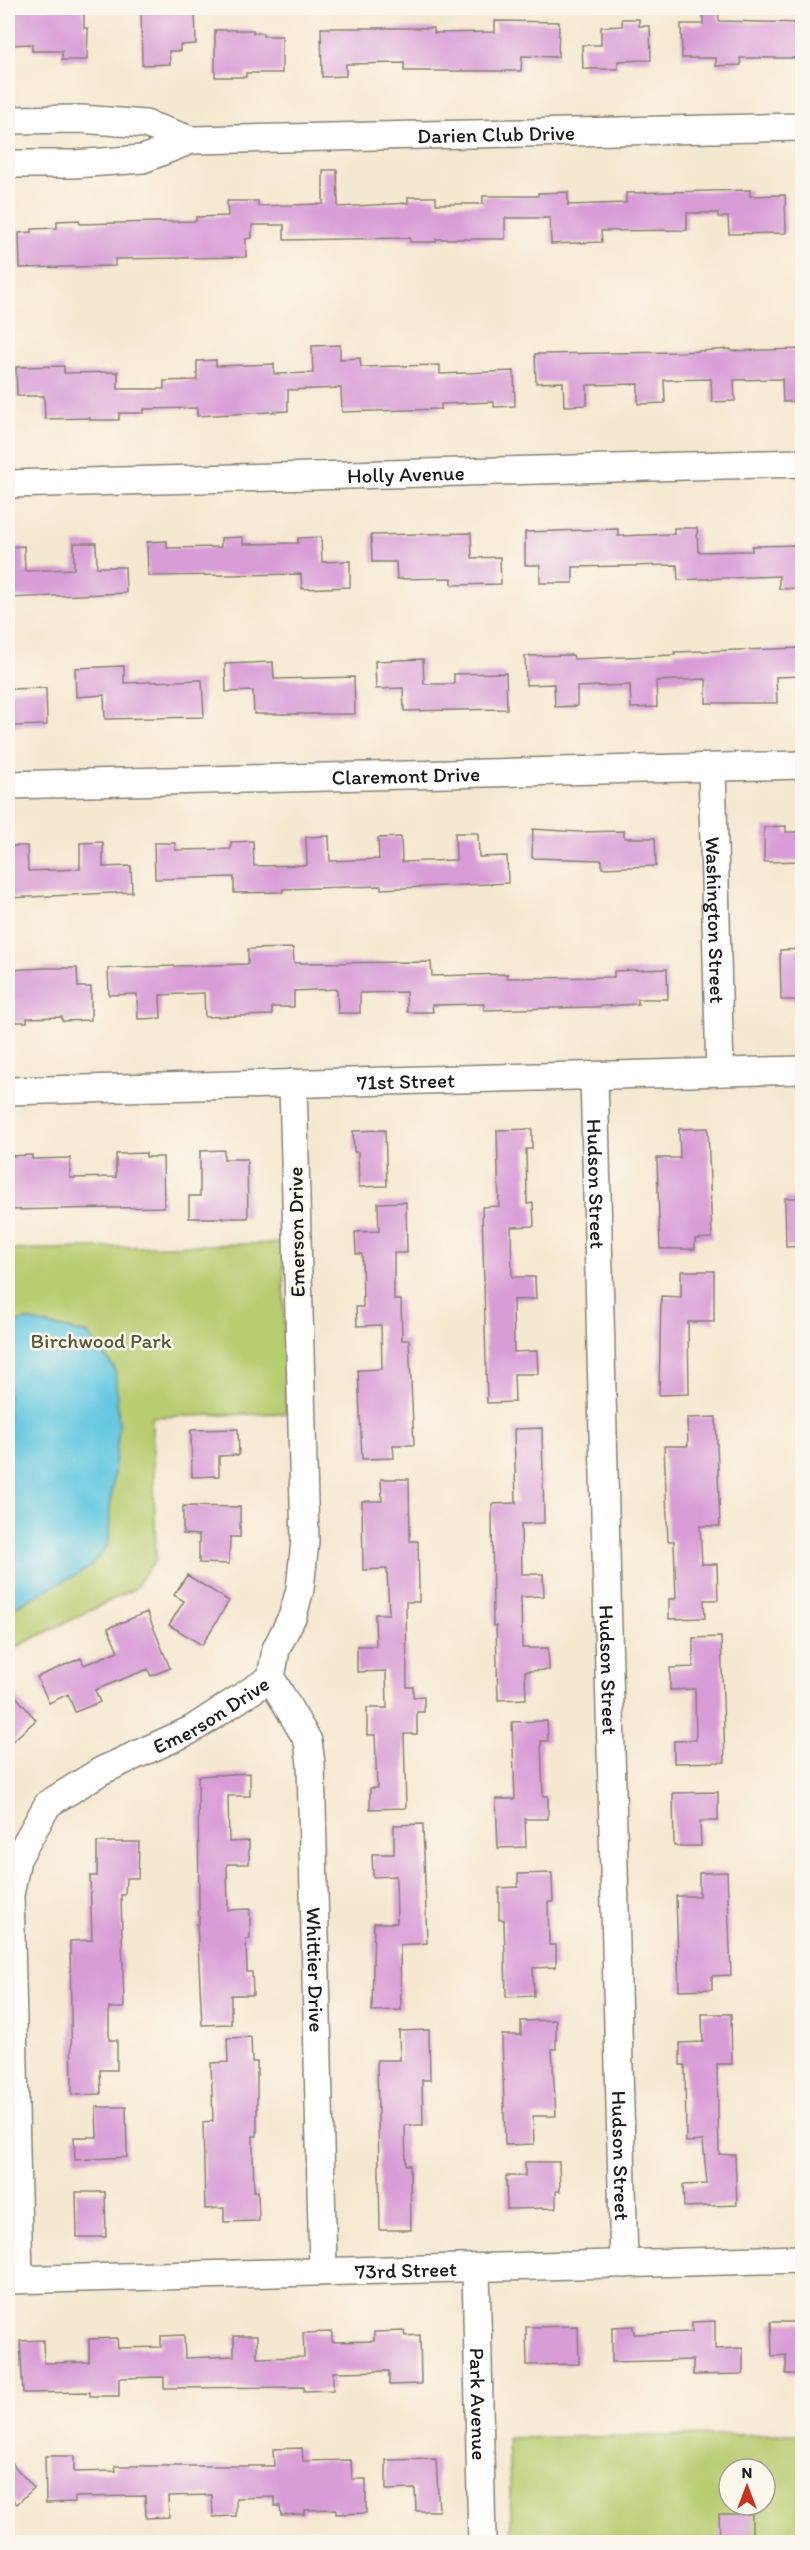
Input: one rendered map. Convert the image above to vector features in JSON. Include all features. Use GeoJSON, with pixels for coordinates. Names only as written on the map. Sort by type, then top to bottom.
{"type":"FeatureCollection","features":[{"type":"Feature","properties":{"kind":"street","name":"Darien Club Drive"},"geometry":{"type":"LineString","coordinates":[[8,120],[81,119],[145,124],[191,140]]}},
{"type":"Feature","properties":{"kind":"street","name":"Darien Club Drive"},"geometry":{"type":"LineString","coordinates":[[8,164],[75,164],[143,159],[191,140],[802,127]]}},
{"type":"Feature","properties":{"kind":"street","name":"Holly Avenue"},"geometry":{"type":"LineString","coordinates":[[8,484],[802,463]]}},
{"type":"Feature","properties":{"kind":"street","name":"Claremont Drive"},"geometry":{"type":"LineString","coordinates":[[8,785],[802,765]]}},
{"type":"Feature","properties":{"kind":"street","name":"Washington Street"},"geometry":{"type":"LineString","coordinates":[[712,768],[720,1072]]}},
{"type":"Feature","properties":{"kind":"street","name":"71st Street"},"geometry":{"type":"LineString","coordinates":[[8,1091],[802,1070]]}},
{"type":"Feature","properties":{"kind":"street","name":"Hudson Street"},"geometry":{"type":"LineString","coordinates":[[594,1076],[624,2264]]}},
{"type":"Feature","properties":{"kind":"street","name":"Emerson Drive"},"geometry":{"type":"LineString","coordinates":[[13,2279],[10,1895],[17,1859],[48,1804],[101,1771],[191,1730],[271,1678],[276,1649],[293,1615],[300,1589],[304,1541],[293,1083]]}},
{"type":"Feature","properties":{"kind":"street","name":"Whittier Drive"},"geometry":{"type":"LineString","coordinates":[[271,1678],[308,1741],[311,1764],[323,2270]]}},
{"type":"Feature","properties":{"kind":"street","name":"73rd Street"},"geometry":{"type":"LineString","coordinates":[[13,2279],[802,2259]]}},
{"type":"Feature","properties":{"kind":"street","name":"Park Avenue"},"geometry":{"type":"LineString","coordinates":[[476,2268],[482,2542]]}},
{"type":"Feature","properties":{"kind":"green space","name":"Birchwood Park"},"geometry":{"type":"Polygon","coordinates":[[[283,1243],[286,1413],[152,1417],[156,1559],[134,1589],[8,1651],[8,1250],[283,1243]]]}},
{"type":"Feature","properties":{"kind":"green space"},"geometry":{"type":"Polygon","coordinates":[[[802,2434],[802,2542],[512,2542],[508,2438],[802,2434]]]}},
{"type":"Feature","properties":{"kind":"water"},"geometry":{"type":"Polygon","coordinates":[[[27,1320],[88,1334],[115,1369],[119,1427],[110,1510],[109,1543],[89,1568],[8,1610],[8,1324],[27,1320]]]}},
{"type":"Feature","properties":{"kind":"building"},"geometry":{"type":"Polygon","coordinates":[[[8,8],[84,8],[84,28],[88,28],[87,60],[62,60],[62,51],[32,51],[32,44],[8,45],[8,8]]]}},
{"type":"Feature","properties":{"kind":"building"},"geometry":{"type":"Polygon","coordinates":[[[703,8],[718,8],[719,21],[802,23],[802,58],[740,58],[741,65],[716,66],[716,58],[682,58],[681,24],[703,24],[703,8]]]}},
{"type":"Feature","properties":{"kind":"building"},"geometry":{"type":"Polygon","coordinates":[[[195,10],[196,44],[180,45],[180,51],[169,51],[170,64],[142,65],[141,11],[195,10]]]}},
{"type":"Feature","properties":{"kind":"building"},"geometry":{"type":"Polygon","coordinates":[[[622,19],[639,19],[639,26],[650,26],[651,60],[618,61],[618,69],[583,69],[582,45],[601,45],[601,27],[622,26],[622,19]]]}},
{"type":"Feature","properties":{"kind":"building"},"geometry":{"type":"Polygon","coordinates":[[[495,21],[559,22],[558,57],[522,56],[521,71],[404,71],[404,63],[346,64],[346,76],[322,77],[321,28],[434,28],[434,33],[495,32],[495,21]]]}},
{"type":"Feature","properties":{"kind":"building"},"geometry":{"type":"Polygon","coordinates":[[[215,30],[253,30],[253,33],[263,33],[263,36],[282,36],[282,73],[246,73],[246,77],[215,77],[215,30]]]}},
{"type":"Feature","properties":{"kind":"building"},"geometry":{"type":"Polygon","coordinates":[[[323,170],[337,170],[338,207],[408,203],[408,197],[436,197],[436,204],[483,204],[483,196],[538,196],[538,193],[568,192],[568,205],[626,203],[626,193],[750,190],[750,196],[785,195],[786,233],[729,234],[728,217],[718,217],[718,213],[687,213],[687,230],[601,231],[602,242],[551,244],[550,218],[505,218],[505,239],[436,239],[436,242],[410,242],[410,238],[284,240],[284,225],[252,225],[252,238],[246,239],[246,257],[115,259],[115,266],[20,268],[19,233],[32,232],[32,229],[57,228],[57,221],[79,220],[80,224],[196,221],[196,217],[228,216],[227,201],[258,201],[258,206],[323,204],[323,170]]]}},
{"type":"Feature","properties":{"kind":"building"},"geometry":{"type":"Polygon","coordinates":[[[340,345],[340,359],[360,358],[361,367],[440,365],[440,374],[514,371],[515,406],[494,407],[494,402],[441,404],[441,409],[342,412],[341,388],[288,390],[288,411],[197,416],[197,408],[144,409],[144,413],[119,413],[119,420],[90,420],[90,418],[45,419],[44,396],[17,396],[16,367],[64,366],[64,373],[118,372],[118,389],[164,389],[164,381],[197,380],[197,361],[216,360],[216,366],[274,364],[274,374],[313,373],[312,346],[340,345]]]}},
{"type":"Feature","properties":{"kind":"building"},"geometry":{"type":"Polygon","coordinates":[[[731,349],[731,351],[802,349],[802,401],[783,402],[782,379],[734,380],[735,401],[712,402],[711,379],[664,380],[665,403],[638,404],[638,384],[587,385],[587,405],[564,406],[563,382],[536,383],[535,354],[731,349]]]}},
{"type":"Feature","properties":{"kind":"building"},"geometry":{"type":"Polygon","coordinates":[[[674,528],[697,528],[698,552],[752,551],[752,546],[799,545],[800,588],[779,589],[779,576],[678,580],[677,565],[573,567],[573,583],[540,583],[540,565],[525,565],[525,532],[618,529],[618,536],[674,534],[674,528]]]}},
{"type":"Feature","properties":{"kind":"building"},"geometry":{"type":"Polygon","coordinates":[[[471,533],[472,558],[500,557],[501,584],[452,585],[452,578],[397,579],[396,562],[372,562],[371,535],[471,533]]]}},
{"type":"Feature","properties":{"kind":"building"},"geometry":{"type":"Polygon","coordinates":[[[243,537],[243,544],[298,543],[298,538],[321,537],[322,562],[350,561],[350,587],[302,589],[301,574],[148,576],[147,542],[167,541],[167,548],[221,547],[221,538],[243,537]]]}},
{"type":"Feature","properties":{"kind":"building"},"geometry":{"type":"Polygon","coordinates":[[[74,543],[96,543],[97,567],[125,567],[126,593],[8,598],[8,547],[24,546],[25,571],[74,569],[74,543]]]}},
{"type":"Feature","properties":{"kind":"building"},"geometry":{"type":"Polygon","coordinates":[[[802,648],[802,676],[776,677],[777,703],[706,703],[706,679],[656,681],[657,707],[631,708],[630,685],[577,687],[577,706],[555,707],[554,684],[526,685],[525,656],[573,655],[574,659],[675,655],[674,652],[802,648]]]}},
{"type":"Feature","properties":{"kind":"building"},"geometry":{"type":"Polygon","coordinates":[[[423,659],[424,684],[454,684],[454,674],[506,673],[507,709],[404,711],[403,688],[376,689],[375,661],[423,659]]]}},
{"type":"Feature","properties":{"kind":"building"},"geometry":{"type":"Polygon","coordinates":[[[273,662],[274,679],[354,677],[355,714],[254,714],[253,691],[226,692],[225,664],[273,662]]]}},
{"type":"Feature","properties":{"kind":"building"},"geometry":{"type":"Polygon","coordinates":[[[124,666],[124,683],[202,680],[204,717],[105,719],[104,695],[76,697],[75,668],[124,666]]]}},
{"type":"Feature","properties":{"kind":"building"},"geometry":{"type":"Polygon","coordinates":[[[46,688],[47,725],[8,726],[8,689],[46,688]]]}},
{"type":"Feature","properties":{"kind":"building"},"geometry":{"type":"Polygon","coordinates":[[[786,826],[786,832],[802,832],[802,861],[764,862],[764,827],[786,826]]]}},
{"type":"Feature","properties":{"kind":"building"},"geometry":{"type":"Polygon","coordinates":[[[533,829],[579,832],[624,831],[624,838],[655,838],[656,866],[602,868],[602,860],[532,858],[533,829]]]}},
{"type":"Feature","properties":{"kind":"building"},"geometry":{"type":"Polygon","coordinates":[[[455,833],[478,833],[479,857],[507,856],[508,883],[381,889],[381,886],[283,889],[283,892],[234,893],[234,877],[155,879],[154,843],[175,843],[175,850],[231,849],[231,842],[253,841],[254,866],[307,865],[306,837],[329,836],[330,861],[379,859],[378,838],[401,837],[402,862],[456,860],[455,833]]]}},
{"type":"Feature","properties":{"kind":"building"},"geometry":{"type":"Polygon","coordinates":[[[103,842],[103,867],[131,866],[132,892],[8,898],[8,846],[27,846],[28,871],[80,869],[80,843],[103,842]]]}},
{"type":"Feature","properties":{"kind":"building"},"geometry":{"type":"Polygon","coordinates":[[[293,948],[294,963],[431,962],[432,976],[507,974],[507,978],[614,977],[614,971],[667,969],[668,999],[638,999],[638,1004],[591,1007],[484,1010],[484,1004],[432,1005],[433,1012],[407,1012],[406,992],[360,993],[360,1013],[338,1013],[337,989],[294,991],[294,1007],[272,1007],[272,1015],[205,1017],[204,993],[160,995],[161,1018],[138,1019],[137,994],[109,995],[108,968],[248,964],[248,949],[293,948]]]}},
{"type":"Feature","properties":{"kind":"building"},"geometry":{"type":"Polygon","coordinates":[[[802,949],[802,1000],[781,1000],[780,950],[802,949]]]}},
{"type":"Feature","properties":{"kind":"building"},"geometry":{"type":"Polygon","coordinates":[[[77,968],[78,987],[91,987],[91,1020],[62,1021],[62,1017],[27,1018],[27,1022],[8,1022],[8,970],[77,968]]]}},
{"type":"Feature","properties":{"kind":"building"},"geometry":{"type":"Polygon","coordinates":[[[708,1128],[712,1238],[695,1239],[695,1249],[660,1249],[657,1158],[680,1158],[679,1129],[708,1128]]]}},
{"type":"Feature","properties":{"kind":"building"},"geometry":{"type":"Polygon","coordinates":[[[532,1129],[532,1149],[526,1149],[527,1204],[533,1203],[534,1226],[511,1227],[512,1277],[535,1277],[536,1299],[513,1300],[514,1352],[537,1351],[538,1374],[514,1374],[515,1402],[487,1403],[482,1207],[499,1206],[497,1130],[532,1129]]]}},
{"type":"Feature","properties":{"kind":"building"},"geometry":{"type":"Polygon","coordinates":[[[385,1130],[387,1186],[359,1187],[358,1152],[354,1152],[353,1131],[385,1130]]]}},
{"type":"Feature","properties":{"kind":"building"},"geometry":{"type":"Polygon","coordinates":[[[224,1150],[224,1159],[247,1159],[248,1218],[189,1218],[189,1196],[200,1196],[200,1151],[224,1150]]]}},
{"type":"Feature","properties":{"kind":"building"},"geometry":{"type":"Polygon","coordinates":[[[146,1153],[146,1157],[163,1157],[164,1207],[8,1210],[8,1156],[32,1155],[32,1159],[70,1158],[70,1178],[116,1177],[116,1154],[146,1153]]]}},
{"type":"Feature","properties":{"kind":"building"},"geometry":{"type":"Polygon","coordinates":[[[785,1198],[802,1198],[802,1246],[786,1247],[785,1198]]]}},
{"type":"Feature","properties":{"kind":"building"},"geometry":{"type":"Polygon","coordinates":[[[406,1202],[407,1253],[394,1253],[394,1300],[401,1300],[402,1340],[409,1340],[414,1445],[393,1445],[394,1458],[362,1459],[358,1370],[382,1369],[381,1325],[357,1326],[356,1307],[363,1307],[362,1254],[356,1254],[355,1232],[379,1231],[378,1203],[406,1202]]]}},
{"type":"Feature","properties":{"kind":"building"},"geometry":{"type":"Polygon","coordinates":[[[681,1271],[714,1271],[714,1322],[688,1322],[689,1394],[659,1395],[661,1296],[681,1297],[681,1271]]]}},
{"type":"Feature","properties":{"kind":"building"},"geometry":{"type":"Polygon","coordinates":[[[716,1417],[720,1526],[700,1526],[702,1564],[717,1564],[718,1600],[704,1600],[705,1618],[669,1619],[669,1599],[676,1599],[674,1541],[668,1541],[664,1446],[688,1446],[687,1418],[716,1417]]]}},
{"type":"Feature","properties":{"kind":"building"},"geometry":{"type":"Polygon","coordinates":[[[542,1428],[544,1523],[521,1524],[522,1574],[543,1574],[544,1596],[521,1597],[522,1648],[548,1648],[549,1670],[525,1671],[526,1699],[498,1700],[496,1626],[493,1626],[492,1504],[516,1503],[514,1429],[542,1428]]]}},
{"type":"Feature","properties":{"kind":"building"},"geometry":{"type":"Polygon","coordinates":[[[238,1429],[239,1455],[219,1456],[219,1476],[192,1477],[191,1430],[238,1429]]]}},
{"type":"Feature","properties":{"kind":"building"},"geometry":{"type":"Polygon","coordinates":[[[381,1479],[409,1479],[410,1541],[418,1541],[419,1602],[406,1602],[407,1687],[413,1687],[413,1697],[424,1696],[424,1712],[417,1712],[417,1734],[404,1734],[406,1808],[370,1809],[370,1788],[377,1788],[375,1735],[367,1735],[367,1708],[387,1708],[386,1671],[357,1672],[357,1646],[376,1646],[375,1614],[389,1614],[387,1569],[363,1570],[362,1501],[382,1501],[381,1479]]]}},
{"type":"Feature","properties":{"kind":"building"},"geometry":{"type":"Polygon","coordinates":[[[183,1506],[240,1507],[240,1537],[230,1537],[229,1564],[199,1563],[199,1535],[183,1534],[183,1506]]]}},
{"type":"Feature","properties":{"kind":"building"},"geometry":{"type":"Polygon","coordinates":[[[187,1575],[229,1601],[202,1645],[169,1625],[184,1601],[174,1595],[187,1575]]]}},
{"type":"Feature","properties":{"kind":"building"},"geometry":{"type":"Polygon","coordinates":[[[147,1612],[170,1668],[151,1676],[148,1669],[95,1690],[100,1702],[75,1712],[68,1694],[49,1703],[37,1677],[81,1658],[84,1665],[118,1651],[108,1628],[147,1612]]]}},
{"type":"Feature","properties":{"kind":"building"},"geometry":{"type":"Polygon","coordinates":[[[721,1637],[725,1762],[674,1763],[674,1741],[696,1740],[695,1689],[670,1690],[670,1668],[693,1667],[693,1638],[721,1637]]]}},
{"type":"Feature","properties":{"kind":"building"},"geometry":{"type":"Polygon","coordinates":[[[8,1687],[36,1720],[8,1745],[8,1687]]]}},
{"type":"Feature","properties":{"kind":"building"},"geometry":{"type":"Polygon","coordinates":[[[547,1721],[548,1741],[541,1741],[543,1796],[548,1796],[548,1819],[525,1819],[526,1847],[498,1848],[496,1799],[515,1799],[512,1722],[547,1721]]]}},
{"type":"Feature","properties":{"kind":"building"},"geometry":{"type":"Polygon","coordinates":[[[250,1773],[250,1796],[228,1796],[229,1842],[249,1841],[249,1864],[227,1864],[228,1910],[250,1909],[250,1939],[246,1939],[247,1972],[252,1972],[253,1995],[231,1995],[231,2024],[202,2025],[197,1924],[199,1924],[198,1776],[250,1773]]]}},
{"type":"Feature","properties":{"kind":"building"},"geometry":{"type":"Polygon","coordinates":[[[718,1792],[718,1821],[700,1821],[701,1846],[674,1846],[673,1793],[718,1792]]]}},
{"type":"Feature","properties":{"kind":"building"},"geometry":{"type":"Polygon","coordinates":[[[423,1824],[427,1943],[400,1945],[401,2010],[372,2011],[374,1923],[397,1923],[396,1876],[373,1877],[372,1854],[394,1854],[394,1825],[423,1824]]]}},
{"type":"Feature","properties":{"kind":"building"},"geometry":{"type":"Polygon","coordinates":[[[97,1842],[139,1842],[138,1878],[126,1878],[125,1895],[121,1895],[124,2008],[109,2008],[109,2040],[117,2040],[117,2070],[100,2070],[101,2094],[72,2095],[70,1941],[92,1940],[90,1876],[97,1876],[97,1842]]]}},
{"type":"Feature","properties":{"kind":"building"},"geometry":{"type":"Polygon","coordinates":[[[727,1872],[731,1975],[712,1976],[712,1989],[679,1990],[676,1896],[699,1896],[699,1873],[727,1872]]]}},
{"type":"Feature","properties":{"kind":"building"},"geometry":{"type":"Polygon","coordinates":[[[552,1873],[553,1902],[548,1902],[549,1945],[556,1945],[556,1967],[533,1968],[534,1996],[506,1997],[504,1920],[499,1920],[499,1888],[518,1887],[518,1874],[552,1873]]]}},
{"type":"Feature","properties":{"kind":"building"},"geometry":{"type":"Polygon","coordinates":[[[702,2014],[731,2014],[732,2064],[717,2064],[719,2154],[735,2155],[737,2205],[684,2207],[683,2185],[707,2184],[703,2141],[686,2142],[685,2065],[680,2065],[680,2043],[703,2042],[702,2014]]]}},
{"type":"Feature","properties":{"kind":"building"},"geometry":{"type":"Polygon","coordinates":[[[556,2020],[556,2049],[552,2049],[556,2116],[533,2116],[534,2144],[505,2145],[502,2035],[521,2035],[521,2021],[556,2020]]]}},
{"type":"Feature","properties":{"kind":"building"},"geometry":{"type":"Polygon","coordinates":[[[429,2030],[430,2080],[422,2080],[423,2125],[405,2125],[406,2165],[410,2165],[411,2230],[380,2230],[377,2060],[400,2060],[399,2031],[429,2030]]]}},
{"type":"Feature","properties":{"kind":"building"},"geometry":{"type":"Polygon","coordinates":[[[251,2037],[252,2062],[257,2062],[257,2136],[253,2136],[253,2152],[254,2191],[258,2191],[259,2221],[224,2222],[224,2208],[205,2209],[203,2122],[213,2121],[211,2063],[228,2062],[227,2038],[251,2037]]]}},
{"type":"Feature","properties":{"kind":"building"},"geometry":{"type":"Polygon","coordinates":[[[96,2107],[126,2107],[127,2157],[75,2160],[74,2137],[97,2137],[96,2107]]]}},
{"type":"Feature","properties":{"kind":"building"},"geometry":{"type":"Polygon","coordinates":[[[525,2162],[559,2162],[560,2191],[556,2191],[556,2208],[507,2209],[506,2176],[525,2176],[525,2162]]]}},
{"type":"Feature","properties":{"kind":"building"},"geometry":{"type":"Polygon","coordinates":[[[76,2192],[105,2192],[106,2237],[77,2237],[76,2192]]]}},
{"type":"Feature","properties":{"kind":"building"},"geometry":{"type":"Polygon","coordinates":[[[715,2321],[715,2349],[743,2348],[743,2374],[693,2375],[693,2360],[612,2362],[612,2327],[633,2326],[634,2334],[692,2332],[692,2322],[715,2321]]]}},
{"type":"Feature","properties":{"kind":"building"},"geometry":{"type":"Polygon","coordinates":[[[771,2322],[802,2322],[802,2374],[786,2374],[786,2355],[772,2356],[771,2322]]]}},
{"type":"Feature","properties":{"kind":"building"},"geometry":{"type":"Polygon","coordinates":[[[578,2326],[579,2364],[527,2365],[526,2327],[578,2326]]]}},
{"type":"Feature","properties":{"kind":"building"},"geometry":{"type":"Polygon","coordinates":[[[404,2331],[405,2336],[420,2335],[421,2384],[389,2385],[389,2371],[333,2372],[333,2390],[304,2391],[304,2387],[164,2388],[164,2377],[119,2378],[119,2396],[90,2396],[90,2392],[23,2393],[20,2341],[43,2340],[44,2363],[89,2362],[89,2339],[117,2338],[118,2348],[161,2347],[161,2336],[184,2335],[185,2358],[234,2356],[234,2336],[257,2336],[257,2358],[304,2357],[303,2333],[332,2332],[332,2342],[374,2341],[374,2332],[404,2331]]]}},
{"type":"Feature","properties":{"kind":"building"},"geometry":{"type":"Polygon","coordinates":[[[302,2448],[303,2461],[351,2460],[352,2479],[366,2479],[366,2513],[336,2514],[336,2509],[304,2510],[304,2514],[281,2515],[280,2506],[275,2506],[275,2497],[236,2498],[236,2516],[213,2517],[212,2495],[168,2496],[169,2517],[146,2518],[145,2496],[75,2497],[75,2502],[46,2503],[45,2456],[74,2456],[74,2472],[116,2471],[115,2466],[274,2466],[273,2449],[302,2448]]]}},
{"type":"Feature","properties":{"kind":"building"},"geometry":{"type":"Polygon","coordinates":[[[8,2459],[34,2488],[17,2504],[8,2494],[8,2459]]]}},
{"type":"Feature","properties":{"kind":"building"},"geometry":{"type":"Polygon","coordinates":[[[436,2459],[439,2511],[416,2511],[415,2489],[386,2490],[386,2460],[436,2459]]]}},
{"type":"Feature","properties":{"kind":"building"},"geometry":{"type":"Polygon","coordinates":[[[719,2517],[752,2517],[752,2542],[720,2542],[719,2517]]]}}]}
